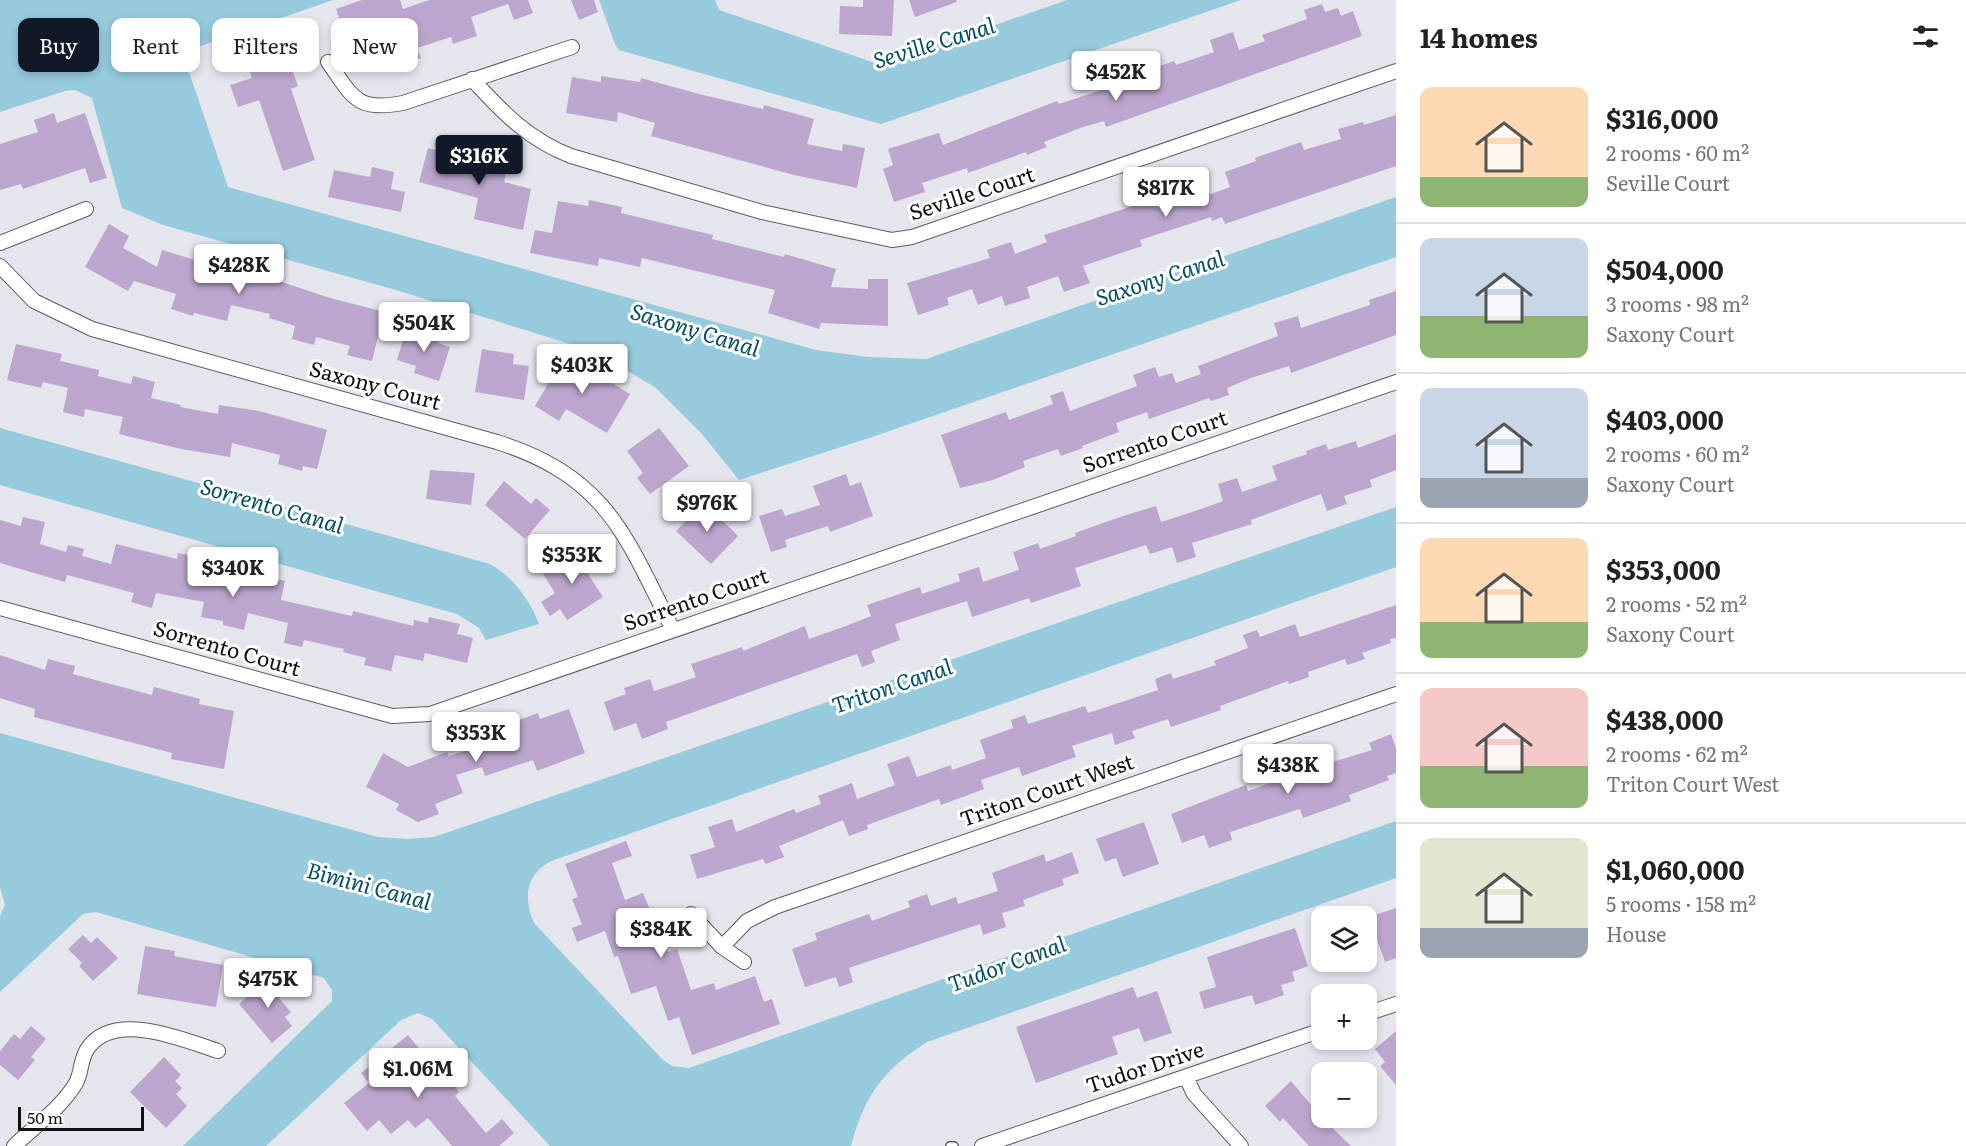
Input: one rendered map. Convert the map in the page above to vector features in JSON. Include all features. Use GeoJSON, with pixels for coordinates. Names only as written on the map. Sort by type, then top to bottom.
{"type":"FeatureCollection","features":[{"type":"Feature","properties":{"kind":"street"},"geometry":{"type":"LineString","coordinates":[[328,62],[351,94],[364,104],[378,108],[403,103],[572,47]]}},
{"type":"Feature","properties":{"kind":"street","name":"Seville Court"},"geometry":{"type":"LineString","coordinates":[[472,79],[521,130],[537,141],[571,156],[762,212],[872,238],[892,240],[912,237],[1396,71]]}},
{"type":"Feature","properties":{"kind":"street"},"geometry":{"type":"LineString","coordinates":[[0,243],[86,209]]}},
{"type":"Feature","properties":{"kind":"street","name":"Saxony Court"},"geometry":{"type":"LineString","coordinates":[[0,266],[34,301],[92,329],[497,442],[548,461],[592,494],[623,530],[673,630]]}},
{"type":"Feature","properties":{"kind":"street","name":"Sorrento Court"},"geometry":{"type":"LineString","coordinates":[[0,608],[392,717],[430,714],[1396,382]]}},
{"type":"Feature","properties":{"kind":"street","name":"Triton Court West"},"geometry":{"type":"LineString","coordinates":[[722,947],[747,921],[775,907],[1396,694]]}},
{"type":"Feature","properties":{"kind":"street"},"geometry":{"type":"LineString","coordinates":[[691,914],[722,947],[744,962]]}},
{"type":"Feature","properties":{"kind":"street"},"geometry":{"type":"LineString","coordinates":[[1377,1010],[1396,1004]]}},
{"type":"Feature","properties":{"kind":"street"},"geometry":{"type":"LineString","coordinates":[[14,1146],[73,1087],[85,1053],[99,1038],[124,1030],[146,1030],[218,1051]]}},
{"type":"Feature","properties":{"kind":"street","name":"Tudor Drive"},"geometry":{"type":"LineString","coordinates":[[982,1146],[1311,1034]]}},
{"type":"Feature","properties":{"kind":"street"},"geometry":{"type":"LineString","coordinates":[[1186,1077],[1194,1094],[1241,1146]]}},
{"type":"Feature","properties":{"kind":"water","name":"Saxony Canal"},"geometry":{"type":"Polygon","coordinates":[[[0,0],[333,0],[281,18],[212,18],[212,42],[200,46],[200,18],[111,18],[111,72],[189,72],[228,187],[816,350],[868,357],[926,359],[1396,197],[1396,257],[869,438],[739,480],[701,433],[656,388],[596,352],[396,290],[163,225],[122,208],[92,98],[75,90],[65,91],[0,112],[0,0]]]}},
{"type":"Feature","properties":{"kind":"water"},"geometry":{"type":"Polygon","coordinates":[[[599,0],[715,0],[719,10],[875,63],[891,61],[1067,0],[1241,0],[881,124],[619,50],[599,0]]]}},
{"type":"Feature","properties":{"kind":"water","name":"Sorrento Canal"},"geometry":{"type":"Polygon","coordinates":[[[0,428],[490,564],[506,575],[520,590],[539,624],[486,640],[479,628],[457,614],[0,485],[0,428]]]}},
{"type":"Feature","properties":{"kind":"water"},"geometry":{"type":"Polygon","coordinates":[[[1396,507],[1396,567],[554,860],[538,871],[529,886],[528,894],[530,913],[534,923],[663,1060],[672,1066],[689,1068],[1396,821],[1396,878],[927,1042],[898,1063],[877,1086],[862,1113],[851,1146],[550,1146],[432,1019],[418,1013],[401,1020],[266,1146],[183,1146],[332,1001],[332,990],[324,978],[96,912],[83,914],[0,992],[0,916],[5,905],[0,887],[0,733],[378,837],[407,839],[434,837],[1396,507]]]}},
{"type":"Feature","properties":{"kind":"building"},"geometry":{"type":"Polygon","coordinates":[[[362,0],[400,0],[403,9],[429,0],[528,0],[533,13],[514,20],[508,4],[471,17],[477,36],[453,44],[451,37],[418,48],[418,18],[339,18],[336,9],[362,0]]]}},
{"type":"Feature","properties":{"kind":"building"},"geometry":{"type":"Polygon","coordinates":[[[571,0],[594,0],[598,12],[579,20],[571,0]]]}},
{"type":"Feature","properties":{"kind":"building"},"geometry":{"type":"Polygon","coordinates":[[[863,0],[894,0],[892,36],[839,34],[840,6],[863,7],[863,0]]]}},
{"type":"Feature","properties":{"kind":"building"},"geometry":{"type":"Polygon","coordinates":[[[909,0],[956,0],[957,2],[915,17],[909,0]]]}},
{"type":"Feature","properties":{"kind":"building"},"geometry":{"type":"Polygon","coordinates":[[[1322,4],[1325,12],[1338,8],[1341,16],[1353,11],[1362,36],[1106,127],[1104,121],[1083,127],[1044,142],[1047,147],[1027,155],[1026,152],[968,173],[967,168],[922,183],[925,192],[894,202],[883,169],[893,165],[888,149],[939,133],[943,145],[1057,101],[1059,104],[1141,77],[1140,73],[1174,61],[1176,65],[1214,52],[1210,40],[1233,32],[1239,50],[1265,41],[1262,35],[1307,19],[1304,10],[1322,4]]]}},
{"type":"Feature","properties":{"kind":"building"},"geometry":{"type":"Polygon","coordinates":[[[250,72],[293,72],[298,86],[291,89],[315,160],[283,171],[259,100],[238,107],[230,85],[252,78],[250,72]]]}},
{"type":"Feature","properties":{"kind":"building"},"geometry":{"type":"Polygon","coordinates":[[[601,76],[640,82],[641,78],[699,94],[763,109],[764,105],[814,119],[807,144],[842,151],[843,144],[865,148],[857,188],[794,175],[651,136],[655,123],[618,112],[617,122],[566,113],[572,77],[601,82],[601,76]]]}},
{"type":"Feature","properties":{"kind":"building"},"geometry":{"type":"Polygon","coordinates":[[[54,113],[57,123],[85,113],[107,178],[90,183],[85,168],[23,189],[21,184],[0,190],[0,144],[38,132],[34,120],[54,113]]]}},
{"type":"Feature","properties":{"kind":"building"},"geometry":{"type":"Polygon","coordinates":[[[1396,115],[1396,166],[1225,224],[1222,217],[1212,221],[1211,217],[1140,240],[1142,246],[1083,266],[1090,283],[1064,292],[1058,276],[1027,287],[1030,298],[1005,306],[1002,296],[978,305],[972,289],[947,298],[949,305],[918,315],[907,283],[990,258],[987,250],[1011,242],[1015,254],[1047,242],[1044,235],[1188,188],[1192,201],[1230,187],[1225,172],[1256,161],[1255,158],[1301,142],[1304,150],[1341,139],[1338,129],[1363,122],[1364,125],[1396,115]]]}},
{"type":"Feature","properties":{"kind":"building"},"geometry":{"type":"Polygon","coordinates":[[[428,148],[458,156],[460,149],[478,154],[477,159],[507,166],[504,182],[531,189],[523,230],[474,219],[478,198],[419,182],[428,148]]]}},
{"type":"Feature","properties":{"kind":"building"},"geometry":{"type":"Polygon","coordinates":[[[372,167],[394,172],[391,189],[405,192],[401,212],[328,197],[334,170],[370,177],[372,167]]]}},
{"type":"Feature","properties":{"kind":"building"},"geometry":{"type":"Polygon","coordinates":[[[589,200],[622,207],[621,213],[713,235],[712,239],[784,257],[785,254],[836,269],[831,287],[868,289],[868,279],[888,279],[888,326],[821,323],[819,329],[768,313],[775,290],[642,258],[640,267],[599,258],[598,266],[530,253],[535,230],[552,233],[558,201],[588,206],[589,200]]]}},
{"type":"Feature","properties":{"kind":"building"},"geometry":{"type":"Polygon","coordinates":[[[109,224],[129,236],[123,248],[157,267],[162,250],[218,267],[267,277],[327,297],[384,312],[372,361],[347,355],[350,346],[316,337],[314,345],[292,339],[295,326],[269,318],[270,314],[231,305],[227,321],[194,313],[193,316],[171,309],[176,294],[134,281],[128,291],[85,267],[109,224]]]}},
{"type":"Feature","properties":{"kind":"building"},"geometry":{"type":"Polygon","coordinates":[[[1396,291],[1396,335],[1291,373],[1289,366],[1251,378],[1227,388],[1229,395],[1211,401],[1209,398],[1149,419],[1147,412],[1116,423],[1119,432],[1082,446],[1083,448],[1061,456],[1058,449],[1023,461],[1025,467],[993,480],[960,488],[941,435],[1006,412],[1009,420],[1053,404],[1050,396],[1063,391],[1070,411],[1137,386],[1133,375],[1155,367],[1159,377],[1172,373],[1176,383],[1201,374],[1198,366],[1278,336],[1274,323],[1298,316],[1301,328],[1370,305],[1369,300],[1396,291]]]}},
{"type":"Feature","properties":{"kind":"building"},"geometry":{"type":"Polygon","coordinates":[[[407,327],[440,337],[438,343],[450,347],[439,381],[414,373],[416,366],[397,360],[407,327]]]}},
{"type":"Feature","properties":{"kind":"building"},"geometry":{"type":"Polygon","coordinates":[[[16,344],[62,354],[60,361],[99,370],[98,376],[131,384],[133,376],[155,382],[151,398],[181,405],[180,407],[218,414],[219,405],[259,411],[327,430],[317,469],[303,466],[302,471],[278,464],[280,455],[232,443],[230,457],[181,449],[119,434],[123,417],[85,409],[84,417],[63,412],[68,388],[43,382],[41,388],[7,380],[16,344]]]}},
{"type":"Feature","properties":{"kind":"building"},"geometry":{"type":"Polygon","coordinates":[[[482,349],[514,354],[513,364],[529,366],[524,400],[475,392],[482,349]]]}},
{"type":"Feature","properties":{"kind":"building"},"geometry":{"type":"Polygon","coordinates":[[[565,355],[630,394],[607,433],[566,409],[559,421],[535,406],[565,355]]]}},
{"type":"Feature","properties":{"kind":"building"},"geometry":{"type":"Polygon","coordinates":[[[659,428],[689,466],[650,494],[637,478],[643,473],[627,451],[659,428]]]}},
{"type":"Feature","properties":{"kind":"building"},"geometry":{"type":"Polygon","coordinates":[[[1396,434],[1396,470],[1370,480],[1372,487],[1344,496],[1347,504],[1327,511],[1321,494],[1251,520],[1252,524],[1192,543],[1196,557],[1177,563],[1172,547],[1150,554],[1146,545],[1075,568],[1081,586],[1031,603],[1029,598],[972,617],[967,601],[895,624],[900,640],[871,651],[875,662],[862,667],[857,654],[666,722],[668,729],[642,739],[636,723],[614,731],[604,702],[626,694],[624,688],[650,679],[654,691],[696,677],[691,664],[742,647],[743,651],[805,626],[809,639],[871,616],[867,605],[920,587],[922,594],[960,581],[958,574],[979,567],[983,582],[1019,570],[1013,552],[1038,543],[1040,549],[1076,536],[1075,533],[1120,517],[1156,506],[1161,522],[1198,510],[1223,501],[1218,484],[1237,478],[1242,492],[1277,480],[1272,466],[1307,454],[1306,451],[1326,444],[1328,450],[1356,441],[1358,448],[1396,434]]]}},
{"type":"Feature","properties":{"kind":"building"},"geometry":{"type":"Polygon","coordinates":[[[430,470],[475,473],[471,505],[426,499],[430,470]]]}},
{"type":"Feature","properties":{"kind":"building"},"geometry":{"type":"Polygon","coordinates":[[[846,474],[850,486],[861,482],[873,516],[830,532],[828,526],[785,540],[787,547],[771,552],[759,516],[782,509],[785,516],[820,505],[813,486],[846,474]]]}},
{"type":"Feature","properties":{"kind":"building"},"geometry":{"type":"Polygon","coordinates":[[[504,481],[531,504],[536,498],[550,510],[525,539],[485,505],[504,481]]]}},
{"type":"Feature","properties":{"kind":"building"},"geometry":{"type":"Polygon","coordinates":[[[704,502],[738,536],[711,564],[676,531],[704,502]]]}},
{"type":"Feature","properties":{"kind":"building"},"geometry":{"type":"Polygon","coordinates":[[[23,517],[45,522],[40,544],[66,552],[68,545],[84,549],[82,556],[111,564],[116,544],[177,559],[178,553],[225,562],[224,566],[285,581],[281,600],[352,616],[353,611],[413,626],[414,620],[428,623],[429,617],[460,624],[457,634],[473,638],[467,663],[425,653],[423,661],[395,655],[391,671],[364,665],[366,658],[343,652],[344,649],[304,640],[302,647],[284,643],[288,623],[248,613],[244,630],[223,625],[223,621],[201,617],[204,602],[156,593],[152,608],[131,602],[134,593],[67,575],[65,582],[0,563],[0,520],[21,526],[23,517]]]}},
{"type":"Feature","properties":{"kind":"building"},"geometry":{"type":"Polygon","coordinates":[[[588,546],[598,563],[586,571],[603,597],[567,620],[560,609],[550,616],[541,602],[555,593],[543,574],[588,546]]]}},
{"type":"Feature","properties":{"kind":"building"},"geometry":{"type":"Polygon","coordinates":[[[1396,605],[1396,638],[1390,639],[1391,643],[1362,653],[1365,659],[1347,665],[1345,659],[1308,672],[1309,677],[1289,684],[1288,681],[1220,706],[1221,710],[1171,727],[1168,719],[1132,731],[1135,738],[1115,745],[1112,733],[1072,746],[1076,757],[1022,776],[1019,767],[981,780],[984,789],[941,805],[939,799],[867,825],[868,829],[849,836],[843,820],[779,846],[784,857],[766,864],[763,859],[697,879],[690,855],[715,847],[708,827],[732,819],[736,832],[794,809],[796,813],[821,804],[818,796],[852,783],[857,799],[895,785],[887,764],[909,756],[917,777],[951,765],[952,770],[986,758],[980,740],[1013,728],[1011,720],[1025,715],[1028,724],[1085,706],[1088,713],[1158,690],[1155,679],[1171,673],[1173,679],[1216,665],[1214,661],[1248,648],[1243,635],[1257,630],[1260,637],[1295,624],[1300,637],[1396,605]]]}},
{"type":"Feature","properties":{"kind":"building"},"geometry":{"type":"Polygon","coordinates":[[[0,655],[45,670],[48,659],[75,666],[73,674],[152,695],[154,687],[200,699],[199,704],[234,711],[224,769],[171,759],[172,753],[34,717],[35,709],[0,698],[0,655]]]}},
{"type":"Feature","properties":{"kind":"building"},"geometry":{"type":"Polygon","coordinates":[[[569,709],[585,753],[537,771],[533,760],[485,776],[482,767],[456,775],[463,793],[435,804],[439,814],[418,822],[396,810],[399,804],[366,787],[383,753],[408,767],[447,752],[449,756],[495,741],[493,733],[520,724],[519,720],[538,713],[540,719],[569,709]]]}},
{"type":"Feature","properties":{"kind":"building"},"geometry":{"type":"Polygon","coordinates":[[[1391,734],[1396,748],[1396,773],[1387,776],[1389,780],[1349,795],[1351,801],[1303,818],[1300,809],[1230,832],[1232,840],[1209,848],[1204,835],[1182,843],[1171,814],[1246,785],[1248,791],[1288,777],[1285,768],[1307,760],[1310,769],[1372,750],[1369,743],[1391,734]]]}},
{"type":"Feature","properties":{"kind":"building"},"geometry":{"type":"Polygon","coordinates":[[[1144,822],[1159,864],[1123,877],[1116,858],[1105,862],[1096,839],[1144,822]]]}},
{"type":"Feature","properties":{"kind":"building"},"geometry":{"type":"Polygon","coordinates":[[[626,841],[632,856],[612,863],[625,900],[643,893],[668,952],[677,949],[691,990],[714,983],[716,990],[755,976],[764,1002],[772,999],[780,1024],[692,1055],[679,1017],[668,1021],[656,986],[631,994],[618,956],[614,957],[605,931],[577,942],[572,928],[582,924],[572,899],[578,897],[565,864],[626,841]]]}},
{"type":"Feature","properties":{"kind":"building"},"geometry":{"type":"Polygon","coordinates":[[[1072,852],[1079,873],[1062,879],[1064,885],[1023,900],[1025,906],[1002,913],[1006,927],[983,935],[980,924],[849,968],[853,982],[839,987],[836,977],[805,987],[792,949],[817,940],[815,933],[869,914],[872,921],[910,907],[908,901],[927,894],[931,906],[956,897],[958,904],[998,891],[992,873],[1044,854],[1046,862],[1072,852]]]}},
{"type":"Feature","properties":{"kind":"building"},"geometry":{"type":"Polygon","coordinates":[[[1396,908],[1396,958],[1385,962],[1377,940],[1377,914],[1396,908]]]}},
{"type":"Feature","properties":{"kind":"building"},"geometry":{"type":"Polygon","coordinates":[[[1295,928],[1308,966],[1292,972],[1295,981],[1281,985],[1284,995],[1255,1005],[1252,995],[1204,1009],[1199,992],[1216,987],[1207,957],[1295,928]]]}},
{"type":"Feature","properties":{"kind":"building"},"geometry":{"type":"Polygon","coordinates":[[[83,935],[91,943],[97,937],[118,958],[93,981],[79,966],[82,963],[68,949],[83,935]]]}},
{"type":"Feature","properties":{"kind":"building"},"geometry":{"type":"Polygon","coordinates":[[[145,946],[175,951],[174,956],[223,965],[216,1007],[137,994],[145,946]]]}},
{"type":"Feature","properties":{"kind":"building"},"geometry":{"type":"Polygon","coordinates":[[[273,974],[287,991],[279,998],[291,1012],[285,1017],[292,1026],[272,1043],[239,1004],[273,974]]]}},
{"type":"Feature","properties":{"kind":"building"},"geometry":{"type":"Polygon","coordinates":[[[1133,987],[1137,998],[1157,991],[1172,1033],[1144,1042],[1139,1028],[1112,1037],[1118,1054],[1036,1083],[1016,1027],[1133,987]]]}},
{"type":"Feature","properties":{"kind":"building"},"geometry":{"type":"Polygon","coordinates":[[[31,1026],[46,1039],[31,1057],[35,1060],[18,1080],[0,1065],[0,1051],[14,1034],[20,1039],[31,1026]]]}},
{"type":"Feature","properties":{"kind":"building"},"geometry":{"type":"Polygon","coordinates":[[[1396,1031],[1396,1085],[1380,1066],[1385,1062],[1376,1050],[1396,1031]]]}},
{"type":"Feature","properties":{"kind":"building"},"geometry":{"type":"Polygon","coordinates":[[[408,1035],[438,1072],[441,1070],[459,1092],[455,1096],[486,1133],[502,1119],[514,1133],[499,1146],[452,1146],[428,1118],[415,1128],[408,1120],[391,1134],[379,1120],[367,1131],[344,1103],[369,1083],[361,1073],[408,1035]]]}},
{"type":"Feature","properties":{"kind":"building"},"geometry":{"type":"Polygon","coordinates":[[[164,1057],[181,1075],[175,1081],[182,1088],[176,1094],[187,1106],[166,1128],[130,1092],[164,1057]]]}},
{"type":"Feature","properties":{"kind":"building"},"geometry":{"type":"Polygon","coordinates":[[[1291,1081],[1311,1105],[1311,1128],[1332,1128],[1351,1146],[1309,1146],[1283,1118],[1280,1122],[1265,1106],[1291,1081]]]}},
{"type":"Feature","properties":{"kind":"water label","name":"Seville Canal"},"geometry":{"type":"Point","coordinates":[934,43]}},
{"type":"Feature","properties":{"kind":"water label","name":"Triton Canal"},"geometry":{"type":"Point","coordinates":[892,686]}},
{"type":"Feature","properties":{"kind":"water label","name":"Bimini Canal"},"geometry":{"type":"Point","coordinates":[369,886]}},
{"type":"Feature","properties":{"kind":"water label","name":"Tudor Canal"},"geometry":{"type":"Point","coordinates":[1007,964]}}]}
